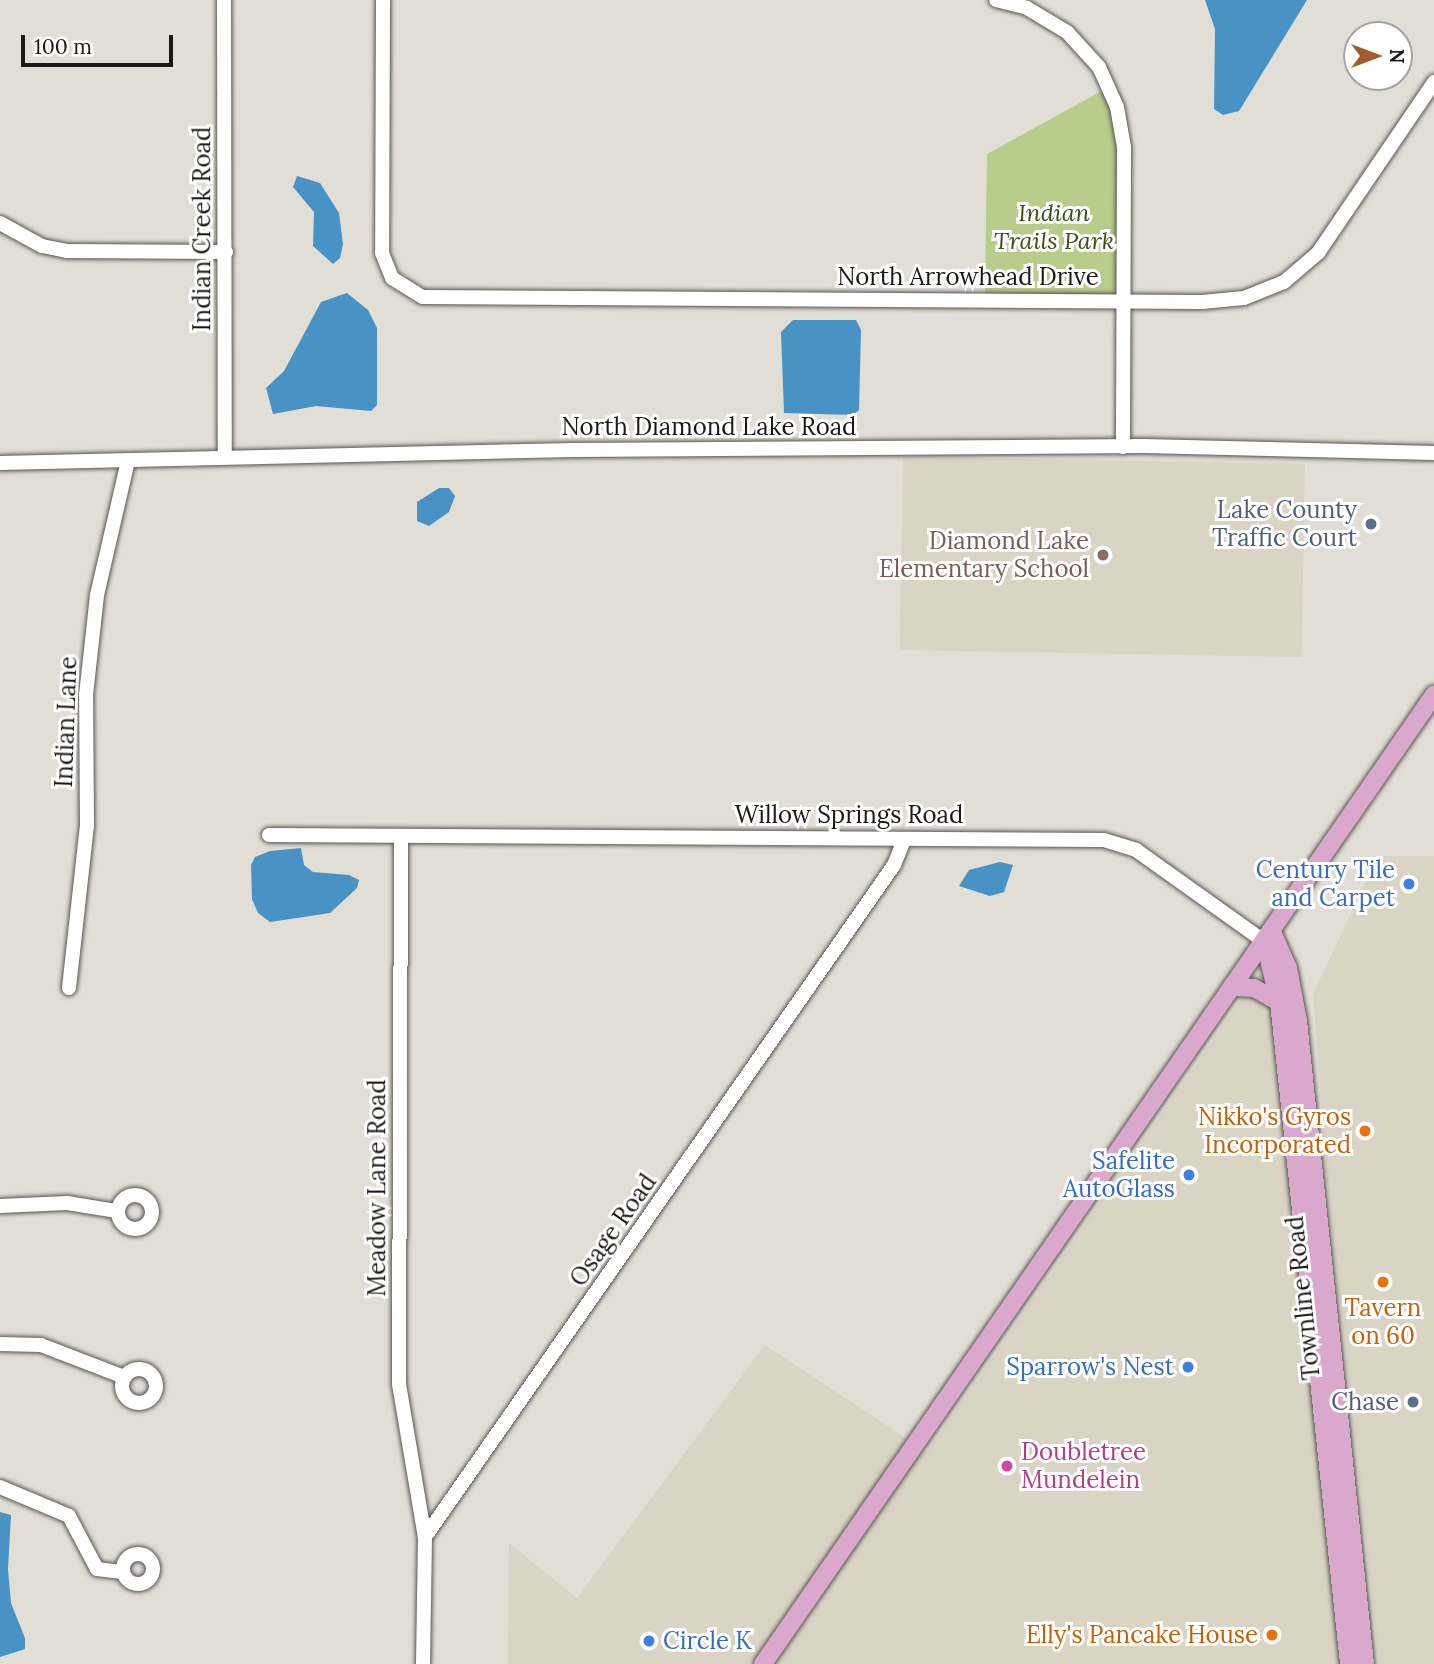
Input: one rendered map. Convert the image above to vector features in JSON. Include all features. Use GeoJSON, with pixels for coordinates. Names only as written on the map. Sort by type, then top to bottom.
{"type":"FeatureCollection","features":[{"type":"Feature","properties":{"kind":"main road"},"geometry":{"type":"LineString","coordinates":[[769,1660],[1434,695]]}},
{"type":"Feature","properties":{"kind":"main road","name":"Townline Road"},"geometry":{"type":"LineString","coordinates":[[1269,937],[1279,1002],[1349,1664]]}},
{"type":"Feature","properties":{"kind":"main road","name":"Townline Road"},"geometry":{"type":"LineString","coordinates":[[1269,937],[1288,968],[1298,1021],[1365,1664]]}},
{"type":"Feature","properties":{"kind":"main road"},"geometry":{"type":"LineString","coordinates":[[1235,987],[1254,988],[1279,1002]]}},
{"type":"Feature","properties":{"kind":"street","name":"Indian Creek Road"},"geometry":{"type":"LineString","coordinates":[[224,0],[225,457]]}},
{"type":"Feature","properties":{"kind":"street","name":"North Arrowhead Drive"},"geometry":{"type":"LineString","coordinates":[[383,0],[381,242],[387,271],[400,285],[423,297],[1124,301],[1217,301],[1244,298],[1284,282],[1318,253],[1434,82]]}},
{"type":"Feature","properties":{"kind":"street"},"geometry":{"type":"LineString","coordinates":[[996,0],[1028,4],[1079,43],[1098,67],[1117,107],[1124,147],[1123,447]]}},
{"type":"Feature","properties":{"kind":"street"},"geometry":{"type":"LineString","coordinates":[[0,223],[41,246],[67,251],[226,253]]}},
{"type":"Feature","properties":{"kind":"street","name":"North Diamond Lake Road"},"geometry":{"type":"LineString","coordinates":[[0,463],[225,457],[1123,447],[1426,453]]}},
{"type":"Feature","properties":{"kind":"street","name":"Indian Lane"},"geometry":{"type":"LineString","coordinates":[[69,988],[87,825],[86,695],[97,595],[128,461]]}},
{"type":"Feature","properties":{"kind":"street","name":"Willow Springs Road"},"geometry":{"type":"LineString","coordinates":[[269,835],[1115,842],[1136,850],[1269,937]]}},
{"type":"Feature","properties":{"kind":"street","name":"Meadow Lane Road"},"geometry":{"type":"LineString","coordinates":[[401,836],[399,1384],[425,1537]]}},
{"type":"Feature","properties":{"kind":"street","name":"Osage Road"},"geometry":{"type":"LineString","coordinates":[[425,1537],[894,865],[904,840]]}},
{"type":"Feature","properties":{"kind":"street"},"geometry":{"type":"LineString","coordinates":[[0,1206],[66,1203],[117,1211]]}},
{"type":"Feature","properties":{"kind":"street"},"geometry":{"type":"LineString","coordinates":[[0,1344],[41,1345],[124,1377]]}},
{"type":"Feature","properties":{"kind":"street"},"geometry":{"type":"LineString","coordinates":[[0,1487],[69,1516],[97,1569],[123,1572]]}},
{"type":"Feature","properties":{"kind":"street"},"geometry":{"type":"LineString","coordinates":[[423,1664],[425,1537]]}},
{"type":"Feature","properties":{"kind":"shaded area","name":"Diamond Lake Elementary School"},"geometry":{"type":"Polygon","coordinates":[[[903,457],[1305,464],[1302,657],[900,650],[903,457]]]}},
{"type":"Feature","properties":{"kind":"shaded area"},"geometry":{"type":"Polygon","coordinates":[[[1378,856],[1434,856],[1434,1664],[1379,1664],[1327,1182],[1313,994],[1378,856]]]}},
{"type":"Feature","properties":{"kind":"shaded area"},"geometry":{"type":"Polygon","coordinates":[[[1253,996],[1267,1001],[1275,1020],[1341,1664],[508,1664],[509,1543],[577,1598],[765,1345],[927,1452],[1242,998],[1253,996]]]}},
{"type":"Feature","properties":{"kind":"green space","name":"Indian Trails Park"},"geometry":{"type":"Polygon","coordinates":[[[1107,88],[1121,140],[1121,295],[985,295],[987,154],[1107,88]]]}},
{"type":"Feature","properties":{"kind":"water"},"geometry":{"type":"Polygon","coordinates":[[[1205,0],[1307,0],[1239,111],[1223,115],[1214,109],[1215,29],[1205,0]]]}},
{"type":"Feature","properties":{"kind":"water"},"geometry":{"type":"Polygon","coordinates":[[[297,176],[320,183],[339,213],[343,244],[340,258],[333,264],[313,246],[314,212],[293,187],[297,176]]]}},
{"type":"Feature","properties":{"kind":"water"},"geometry":{"type":"Polygon","coordinates":[[[347,293],[368,310],[377,328],[377,405],[371,411],[316,406],[273,414],[266,388],[284,371],[321,302],[347,293]]]}},
{"type":"Feature","properties":{"kind":"water"},"geometry":{"type":"Polygon","coordinates":[[[793,320],[856,320],[861,330],[859,410],[853,415],[784,413],[781,332],[793,320]]]}},
{"type":"Feature","properties":{"kind":"water"},"geometry":{"type":"Polygon","coordinates":[[[439,488],[449,488],[455,496],[449,512],[429,526],[417,521],[417,502],[439,488]]]}},
{"type":"Feature","properties":{"kind":"water"},"geometry":{"type":"Polygon","coordinates":[[[301,848],[304,865],[313,872],[349,875],[359,880],[357,888],[330,913],[270,922],[258,913],[252,899],[251,865],[255,857],[270,851],[301,848]]]}},
{"type":"Feature","properties":{"kind":"water"},"geometry":{"type":"Polygon","coordinates":[[[1000,862],[1013,865],[1004,892],[990,896],[959,886],[969,870],[1000,862]]]}},
{"type":"Feature","properties":{"kind":"water"},"geometry":{"type":"Polygon","coordinates":[[[0,1512],[11,1515],[8,1569],[11,1603],[25,1638],[25,1649],[0,1657],[0,1512]]]}},
{"type":"Feature","properties":{"kind":"place","name":"Lake County Traffic Court"},"geometry":{"type":"Point","coordinates":[1371,524]}},
{"type":"Feature","properties":{"kind":"place","name":"Diamond Lake Elementary School"},"geometry":{"type":"Point","coordinates":[1103,555]}},
{"type":"Feature","properties":{"kind":"place","name":"Century Tile and Carpet"},"geometry":{"type":"Point","coordinates":[1409,884]}},
{"type":"Feature","properties":{"kind":"place","name":"Nikko's Gyros Incorporated"},"geometry":{"type":"Point","coordinates":[1365,1131]}},
{"type":"Feature","properties":{"kind":"place","name":"Safelite AutoGlass"},"geometry":{"type":"Point","coordinates":[1189,1175]}},
{"type":"Feature","properties":{"kind":"place","name":"Tavern on 60"},"geometry":{"type":"Point","coordinates":[1383,1282]}},
{"type":"Feature","properties":{"kind":"place","name":"Sparrow's Nest"},"geometry":{"type":"Point","coordinates":[1188,1367]}},
{"type":"Feature","properties":{"kind":"place","name":"Chase"},"geometry":{"type":"Point","coordinates":[1413,1402]}},
{"type":"Feature","properties":{"kind":"place","name":"Doubletree Mundelein"},"geometry":{"type":"Point","coordinates":[1007,1466]}},
{"type":"Feature","properties":{"kind":"place","name":"Elly's Pancake House"},"geometry":{"type":"Point","coordinates":[1272,1635]}},
{"type":"Feature","properties":{"kind":"place","name":"Circle K"},"geometry":{"type":"Point","coordinates":[649,1641]}}]}
